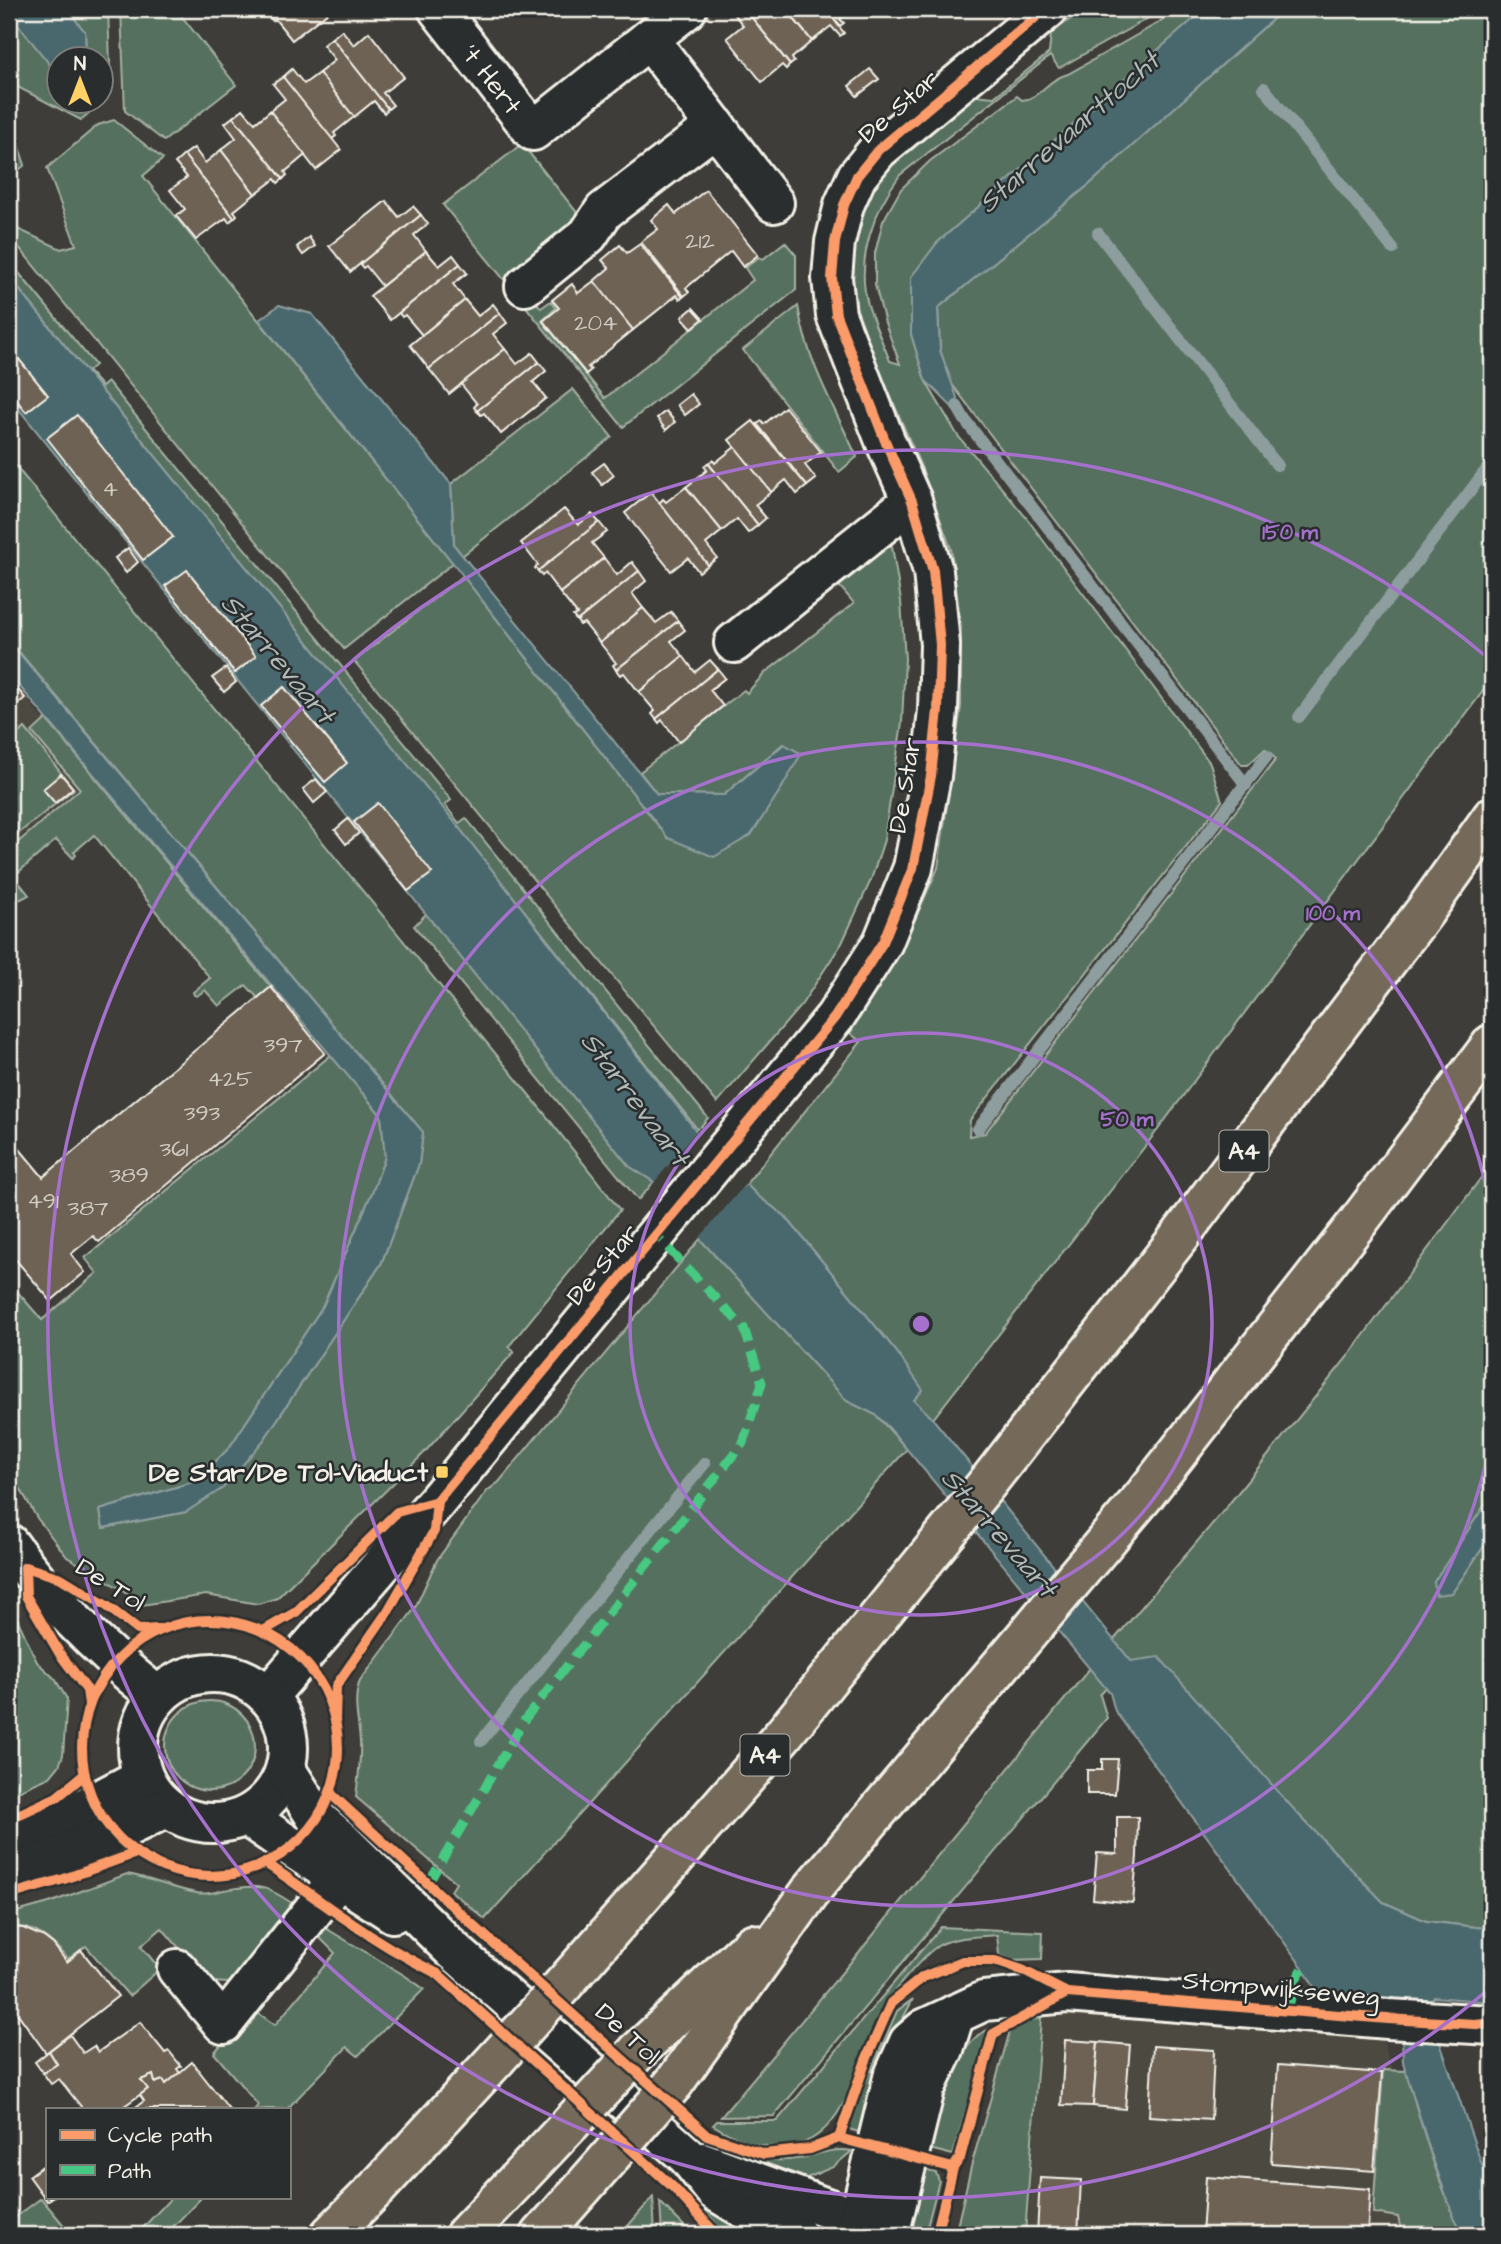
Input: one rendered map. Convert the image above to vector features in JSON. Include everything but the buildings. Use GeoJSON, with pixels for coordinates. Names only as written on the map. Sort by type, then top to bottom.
{"type":"FeatureCollection","features":[{"type":"Feature","properties":{"kind":"highway","name":"A4"},"geometry":{"type":"LineString","coordinates":[[330,2235],[497,2058],[783,1735],[960,1517],[1172,1247],[1425,911],[1492,817]]}},
{"type":"Feature","properties":{"kind":"highway"},"geometry":{"type":"LineString","coordinates":[[541,2235],[674,2083],[813,1888],[1070,1584],[1230,1388],[1492,1045]]}},
{"type":"Feature","properties":{"kind":"highway"},"geometry":{"type":"LineString","coordinates":[[465,2235],[638,2051],[813,1888]]}},
{"type":"Feature","properties":{"kind":"street","name":"'t Hert"},"geometry":{"type":"LineString","coordinates":[[438,9],[533,131],[687,9]]}},
{"type":"Feature","properties":{"kind":"street","name":"De Star"},"geometry":{"type":"LineString","coordinates":[[268,1696],[437,1501],[731,1146],[842,1007],[883,942],[913,868],[931,776],[938,710],[938,609],[933,571],[912,501],[886,443],[836,315],[832,278],[835,242],[844,205],[857,176],[878,150],[1038,12]]}},
{"type":"Feature","properties":{"kind":"street"},"geometry":{"type":"LineString","coordinates":[[649,40],[774,203]]}},
{"type":"Feature","properties":{"kind":"street"},"geometry":{"type":"LineString","coordinates":[[525,286],[588,234],[604,211],[716,126]]}},
{"type":"Feature","properties":{"kind":"street"},"geometry":{"type":"LineString","coordinates":[[734,643],[912,501]]}},
{"type":"Feature","properties":{"kind":"street","name":"De Tol"},"geometry":{"type":"LineString","coordinates":[[9,1544],[54,1602],[114,1661],[157,1696]]}},
{"type":"Feature","properties":{"kind":"street"},"geometry":{"type":"LineString","coordinates":[[212,1672],[233,1674],[252,1683],[268,1696],[280,1712],[287,1730],[289,1750],[286,1770],[277,1788],[263,1804],[246,1816],[226,1822],[205,1823],[185,1818],[166,1808],[149,1789],[138,1757],[138,1735],[144,1714],[157,1696],[173,1683],[192,1675],[212,1672]]}},
{"type":"Feature","properties":{"kind":"street","name":"De Tol"},"geometry":{"type":"LineString","coordinates":[[286,1770],[317,1819],[454,1951],[687,2156],[715,2191],[755,2215],[797,2235]]}},
{"type":"Feature","properties":{"kind":"street"},"geometry":{"type":"LineString","coordinates":[[9,1842],[31,1836],[143,1777]]}},
{"type":"Feature","properties":{"kind":"street"},"geometry":{"type":"LineString","coordinates":[[9,1872],[114,1834],[166,1808]]}},
{"type":"Feature","properties":{"kind":"street","name":"De Tol"},"geometry":{"type":"LineString","coordinates":[[246,1816],[338,1879],[454,1951]]}},
{"type":"Feature","properties":{"kind":"street"},"geometry":{"type":"LineString","coordinates":[[177,1969],[223,2024],[338,1879]]}},
{"type":"Feature","properties":{"kind":"street","name":"Stompwijkseweg"},"geometry":{"type":"LineString","coordinates":[[869,2231],[893,2078],[898,2064],[909,2042],[924,2029],[984,2001],[1067,1993],[1492,2025]]}},
{"type":"Feature","properties":{"kind":"street","name":"De Tol"},"geometry":{"type":"LineString","coordinates":[[687,2156],[869,2231]]}},
{"type":"Feature","properties":{"kind":"shaded area"},"geometry":{"type":"Polygon","coordinates":[[[9,674],[43,720],[31,732],[78,789],[9,847],[9,674]]]}},
{"type":"Feature","properties":{"kind":"shaded area"},"geometry":{"type":"Polygon","coordinates":[[[1066,2012],[1381,2033],[1429,2193],[1454,2235],[1027,2235],[1042,2018],[1066,2012]]]}},
{"type":"Feature","properties":{"kind":"green space"},"geometry":{"type":"Polygon","coordinates":[[[67,9],[108,9],[109,46],[86,46],[85,32],[67,9]]]}},
{"type":"Feature","properties":{"kind":"green space"},"geometry":{"type":"Polygon","coordinates":[[[121,9],[176,9],[236,85],[164,141],[125,111],[121,9]]]}},
{"type":"Feature","properties":{"kind":"green space"},"geometry":{"type":"Polygon","coordinates":[[[1083,9],[1160,9],[1059,68],[1050,56],[900,175],[882,204],[869,236],[864,271],[865,288],[870,312],[890,361],[900,364],[875,285],[875,253],[883,221],[901,189],[930,161],[1017,96],[1022,100],[1034,96],[1054,80],[1158,23],[1175,9],[1205,9],[937,243],[911,334],[925,380],[958,436],[1025,516],[1210,763],[1222,801],[970,1120],[969,1136],[985,1133],[1276,759],[1265,749],[1248,765],[1242,765],[951,383],[940,350],[938,308],[1091,183],[1284,9],[1492,9],[1492,679],[1160,1127],[933,1419],[913,1400],[922,1390],[896,1351],[785,1216],[746,1184],[861,1042],[850,1033],[899,955],[938,868],[961,706],[961,627],[951,549],[922,469],[875,360],[855,304],[851,281],[857,225],[869,196],[904,151],[974,95],[994,97],[1049,53],[1051,34],[1083,9]]]}},
{"type":"Feature","properties":{"kind":"green space"},"geometry":{"type":"Polygon","coordinates":[[[9,13],[46,60],[46,102],[14,85],[9,86],[9,13]]]}},
{"type":"Feature","properties":{"kind":"green space"},"geometry":{"type":"Polygon","coordinates":[[[9,117],[25,165],[9,178],[9,117]]]}},
{"type":"Feature","properties":{"kind":"green space"},"geometry":{"type":"Polygon","coordinates":[[[114,120],[163,159],[143,176],[453,563],[344,649],[9,235],[9,225],[61,249],[76,245],[47,168],[98,125],[114,120]]]}},
{"type":"Feature","properties":{"kind":"green space"},"geometry":{"type":"Polygon","coordinates":[[[522,144],[583,220],[514,292],[443,205],[522,144]]]}},
{"type":"Feature","properties":{"kind":"green space"},"geometry":{"type":"Polygon","coordinates":[[[785,242],[796,255],[796,290],[623,427],[518,297],[527,291],[541,308],[551,301],[556,308],[542,321],[605,398],[753,280],[745,268],[759,257],[763,259],[785,242]]]}},
{"type":"Feature","properties":{"kind":"green space"},"geometry":{"type":"Polygon","coordinates":[[[9,261],[95,365],[88,371],[102,387],[108,382],[451,800],[445,805],[459,823],[466,818],[708,1118],[698,1130],[442,807],[9,277],[9,261]]]}},
{"type":"Feature","properties":{"kind":"green space"},"geometry":{"type":"Polygon","coordinates":[[[798,306],[814,364],[857,457],[839,472],[743,350],[798,306]]]}},
{"type":"Feature","properties":{"kind":"green space"},"geometry":{"type":"Polygon","coordinates":[[[573,389],[612,437],[462,556],[454,545],[451,484],[573,389]]]}},
{"type":"Feature","properties":{"kind":"green space"},"geometry":{"type":"Polygon","coordinates":[[[9,458],[544,1113],[620,1210],[509,1346],[514,1352],[424,1453],[277,1598],[258,1604],[206,1595],[142,1605],[67,1557],[37,1518],[9,1465],[9,1282],[42,1320],[97,1273],[85,1258],[331,1055],[381,1115],[385,1157],[323,1306],[229,1448],[196,1481],[100,1510],[103,1528],[186,1512],[263,1441],[381,1264],[419,1164],[423,1132],[9,640],[9,458]]]}},
{"type":"Feature","properties":{"kind":"green space"},"geometry":{"type":"Polygon","coordinates":[[[885,543],[892,546],[901,601],[905,659],[902,723],[884,840],[871,880],[842,943],[802,1004],[717,1103],[354,661],[463,576],[668,838],[781,789],[800,753],[783,744],[724,795],[657,794],[640,772],[744,690],[747,693],[765,673],[854,603],[835,581],[885,543]]]}},
{"type":"Feature","properties":{"kind":"green space"},"geometry":{"type":"Polygon","coordinates":[[[46,719],[271,987],[258,998],[246,985],[219,1006],[205,990],[197,996],[194,995],[193,992],[210,978],[94,835],[74,852],[76,855],[73,858],[56,840],[14,876],[29,895],[9,902],[9,850],[80,789],[32,732],[46,719]]]}},
{"type":"Feature","properties":{"kind":"green space"},"geometry":{"type":"Polygon","coordinates":[[[25,728],[74,789],[9,841],[9,741],[25,728]]]}},
{"type":"Feature","properties":{"kind":"green space"},"geometry":{"type":"Polygon","coordinates":[[[426,914],[629,1166],[654,1182],[638,1200],[414,926],[426,914]]]}},
{"type":"Feature","properties":{"kind":"green space"},"geometry":{"type":"Polygon","coordinates":[[[1492,1163],[1492,1494],[1434,1582],[1452,1593],[1492,1534],[1492,1929],[1426,1921],[1383,1902],[1298,1814],[1131,1661],[1100,1695],[1107,1718],[774,2116],[721,2117],[1090,1668],[1224,1510],[1349,1355],[1492,1163]]]}},
{"type":"Feature","properties":{"kind":"green space"},"geometry":{"type":"Polygon","coordinates":[[[700,1239],[847,1401],[876,1415],[907,1449],[485,1919],[451,1891],[456,1883],[356,1797],[360,1749],[356,1703],[360,1681],[415,1608],[437,1560],[487,1491],[499,1482],[700,1239]]]}},
{"type":"Feature","properties":{"kind":"green space"},"geometry":{"type":"Polygon","coordinates":[[[9,1605],[37,1662],[55,1679],[67,1699],[63,1755],[59,1766],[50,1777],[9,1795],[9,1605]]]}},
{"type":"Feature","properties":{"kind":"green space"},"geometry":{"type":"Polygon","coordinates":[[[210,1701],[227,1705],[242,1714],[251,1729],[255,1746],[251,1763],[242,1778],[227,1787],[210,1791],[193,1787],[178,1778],[169,1763],[165,1746],[169,1729],[178,1714],[193,1705],[210,1701]]]}},
{"type":"Feature","properties":{"kind":"green space"},"geometry":{"type":"Polygon","coordinates":[[[127,1874],[200,1894],[246,1887],[262,1888],[296,1906],[230,1983],[208,1982],[162,1928],[141,1946],[160,1969],[129,1996],[86,1946],[68,1959],[55,1945],[35,1931],[9,1926],[9,1914],[49,1903],[127,1874]]]}},
{"type":"Feature","properties":{"kind":"green space"},"geometry":{"type":"Polygon","coordinates":[[[322,1926],[424,1989],[358,2056],[347,2047],[288,2108],[256,2108],[258,2105],[214,2053],[251,2008],[275,2025],[335,1953],[315,1933],[322,1926]]]}},
{"type":"Feature","properties":{"kind":"green space"},"geometry":{"type":"Polygon","coordinates":[[[941,1927],[1043,1932],[1042,1959],[1012,1960],[999,1955],[997,1935],[965,1938],[941,1944],[923,1959],[882,2009],[848,2094],[837,2115],[823,2131],[805,2142],[773,2147],[747,2142],[713,2125],[717,2121],[777,2121],[941,1927]]]}},
{"type":"Feature","properties":{"kind":"green space"},"geometry":{"type":"Polygon","coordinates":[[[913,1999],[899,2026],[865,2134],[849,2129],[857,2102],[897,2011],[913,1999]]]}},
{"type":"Feature","properties":{"kind":"green space"},"geometry":{"type":"Polygon","coordinates":[[[1041,2018],[1025,2235],[955,2235],[972,2163],[1012,2024],[1041,2018]]]}},
{"type":"Feature","properties":{"kind":"green space"},"geometry":{"type":"Polygon","coordinates":[[[989,2029],[953,2155],[922,2147],[960,2053],[978,2035],[989,2029]]]}},
{"type":"Feature","properties":{"kind":"green space"},"geometry":{"type":"Polygon","coordinates":[[[1383,2070],[1406,2071],[1438,2175],[1464,2235],[1402,2235],[1398,2217],[1373,2213],[1383,2070]]]}},
{"type":"Feature","properties":{"kind":"green space"},"geometry":{"type":"Polygon","coordinates":[[[730,2149],[771,2160],[796,2159],[831,2151],[852,2151],[833,2167],[800,2181],[723,2157],[730,2149]]]}},
{"type":"Feature","properties":{"kind":"green space"},"geometry":{"type":"Polygon","coordinates":[[[915,2168],[936,2173],[939,2181],[925,2235],[899,2235],[915,2168]]]}},
{"type":"Feature","properties":{"kind":"green space"},"geometry":{"type":"Polygon","coordinates":[[[695,2186],[770,2235],[723,2235],[689,2192],[695,2186]]]}},
{"type":"Feature","properties":{"kind":"green space"},"geometry":{"type":"Polygon","coordinates":[[[653,2197],[655,2235],[620,2235],[653,2197]]]}},
{"type":"Feature","properties":{"kind":"green space"},"geometry":{"type":"Polygon","coordinates":[[[41,2198],[72,2235],[9,2235],[9,2222],[41,2198]]]}},
{"type":"Feature","properties":{"kind":"green space"},"geometry":{"type":"Polygon","coordinates":[[[171,2198],[201,2198],[165,2235],[136,2235],[171,2198]]]}},
{"type":"Feature","properties":{"kind":"green space"},"geometry":{"type":"Polygon","coordinates":[[[660,2202],[689,2231],[692,2235],[662,2235],[660,2202]]]}},
{"type":"Feature","properties":{"kind":"water"},"geometry":{"type":"Polygon","coordinates":[[[9,9],[67,9],[85,32],[86,46],[46,46],[46,60],[9,13],[9,9]]]}},
{"type":"Feature","properties":{"kind":"water","name":"Starrevaarttocht"},"geometry":{"type":"Polygon","coordinates":[[[1205,9],[1284,9],[1091,183],[938,308],[940,350],[965,420],[925,380],[911,334],[911,277],[937,243],[1205,9]]]}},
{"type":"Feature","properties":{"kind":"water","name":"Starrevaart"},"geometry":{"type":"Polygon","coordinates":[[[9,277],[457,825],[741,1188],[746,1184],[785,1216],[896,1351],[923,1390],[914,1400],[933,1419],[1131,1661],[1159,1657],[1298,1814],[1383,1902],[1426,1921],[1492,1929],[1492,2002],[1434,1997],[1431,2002],[1439,2040],[1492,2187],[1492,2235],[1464,2235],[1453,2215],[1403,2062],[1402,2038],[1394,1998],[1317,1992],[1303,1968],[1115,1711],[1110,1693],[890,1429],[876,1415],[847,1401],[700,1239],[654,1182],[629,1166],[9,397],[9,277]]]}},
{"type":"Feature","properties":{"kind":"water"},"geometry":{"type":"Polygon","coordinates":[[[279,305],[312,314],[451,484],[454,545],[657,794],[724,795],[784,744],[801,754],[751,835],[714,857],[668,838],[259,320],[279,305]]]}},
{"type":"Feature","properties":{"kind":"water"},"geometry":{"type":"Polygon","coordinates":[[[9,641],[423,1132],[419,1164],[381,1264],[263,1441],[223,1488],[186,1512],[103,1528],[100,1510],[196,1481],[229,1448],[323,1306],[385,1157],[381,1115],[9,674],[9,641]]]}},
{"type":"Feature","properties":{"kind":"water"},"geometry":{"type":"Polygon","coordinates":[[[1492,1494],[1492,1534],[1452,1593],[1436,1595],[1434,1582],[1492,1494]]]}},
{"type":"Feature","properties":{"kind":"pier"},"geometry":{"type":"Polygon","coordinates":[[[700,1127],[742,1183],[748,1181],[697,1241],[652,1185],[700,1127]]]}},
{"type":"Feature","properties":{"kind":"waterway"},"geometry":{"type":"LineString","coordinates":[[1264,88],[1393,249]]}},
{"type":"Feature","properties":{"kind":"waterway"},"geometry":{"type":"LineString","coordinates":[[1098,233],[1277,465]]}},
{"type":"Feature","properties":{"kind":"waterway"},"geometry":{"type":"LineString","coordinates":[[957,406],[965,420],[1246,785]]}},
{"type":"Feature","properties":{"kind":"waterway"},"geometry":{"type":"LineString","coordinates":[[1299,717],[1492,462]]}},
{"type":"Feature","properties":{"kind":"waterway"},"geometry":{"type":"LineString","coordinates":[[978,1129],[1267,756]]}},
{"type":"Feature","properties":{"kind":"waterway"},"geometry":{"type":"LineString","coordinates":[[481,1741],[705,1463]]}},
{"type":"Feature","properties":{"kind":"marked path"},"geometry":{"type":"LineString","coordinates":[[428,1884],[525,1719],[743,1443],[762,1383],[744,1328],[655,1235]]}},
{"type":"Feature","properties":{"kind":"marked path"},"geometry":{"type":"LineString","coordinates":[[1288,2011],[1295,1981],[1303,1968]]}},
{"type":"Feature","properties":{"kind":"marked path"},"geometry":{"type":"LineString","coordinates":[[9,2227],[14,2235]]}},
{"type":"Feature","properties":{"kind":"cycle path"},"geometry":{"type":"LineString","coordinates":[[335,1720],[336,1686],[388,1611],[434,1531],[437,1501],[835,1017],[883,942],[913,868],[931,776],[938,710],[940,645],[933,571],[912,501],[886,443],[836,315],[832,278],[835,242],[844,205],[857,176],[878,150],[1036,17]]}},
{"type":"Feature","properties":{"kind":"cycle path"},"geometry":{"type":"LineString","coordinates":[[263,1631],[296,1612],[397,1512],[437,1501]]}},
{"type":"Feature","properties":{"kind":"cycle path"},"geometry":{"type":"LineString","coordinates":[[89,1704],[87,1690],[60,1654],[26,1596],[25,1567],[61,1578],[107,1606],[138,1630],[159,1629]]}},
{"type":"Feature","properties":{"kind":"cycle path"},"geometry":{"type":"LineString","coordinates":[[210,1620],[247,1625],[281,1641],[301,1657],[317,1677],[333,1711],[338,1748],[333,1785],[317,1819],[301,1839],[281,1855],[247,1871],[210,1876],[173,1871],[139,1855],[119,1839],[103,1819],[87,1785],[82,1748],[87,1711],[103,1677],[119,1657],[139,1641],[173,1625],[210,1620]]}},
{"type":"Feature","properties":{"kind":"cycle path"},"geometry":{"type":"LineString","coordinates":[[9,1819],[57,1797],[84,1775]]}},
{"type":"Feature","properties":{"kind":"cycle path"},"geometry":{"type":"LineString","coordinates":[[330,1793],[707,2135],[764,2154],[810,2149],[839,2138],[953,2168]]}},
{"type":"Feature","properties":{"kind":"cycle path"},"geometry":{"type":"LineString","coordinates":[[9,1895],[136,1853]]}},
{"type":"Feature","properties":{"kind":"cycle path"},"geometry":{"type":"LineString","coordinates":[[265,1863],[371,1936],[438,1974],[674,2188],[717,2235]]}},
{"type":"Feature","properties":{"kind":"cycle path"},"geometry":{"type":"LineString","coordinates":[[839,2138],[866,2060],[891,2003],[923,1977],[963,1961],[995,1961],[1022,1970],[1067,1993],[1492,2025]]}},
{"type":"Feature","properties":{"kind":"cycle path"},"geometry":{"type":"LineString","coordinates":[[936,2235],[993,2034],[1067,1993]]}},
{"type":"Feature","properties":{"kind":"place","name":"De Star/De Tol-Viaduct"},"geometry":{"type":"Point","coordinates":[442,1472]}}]}
